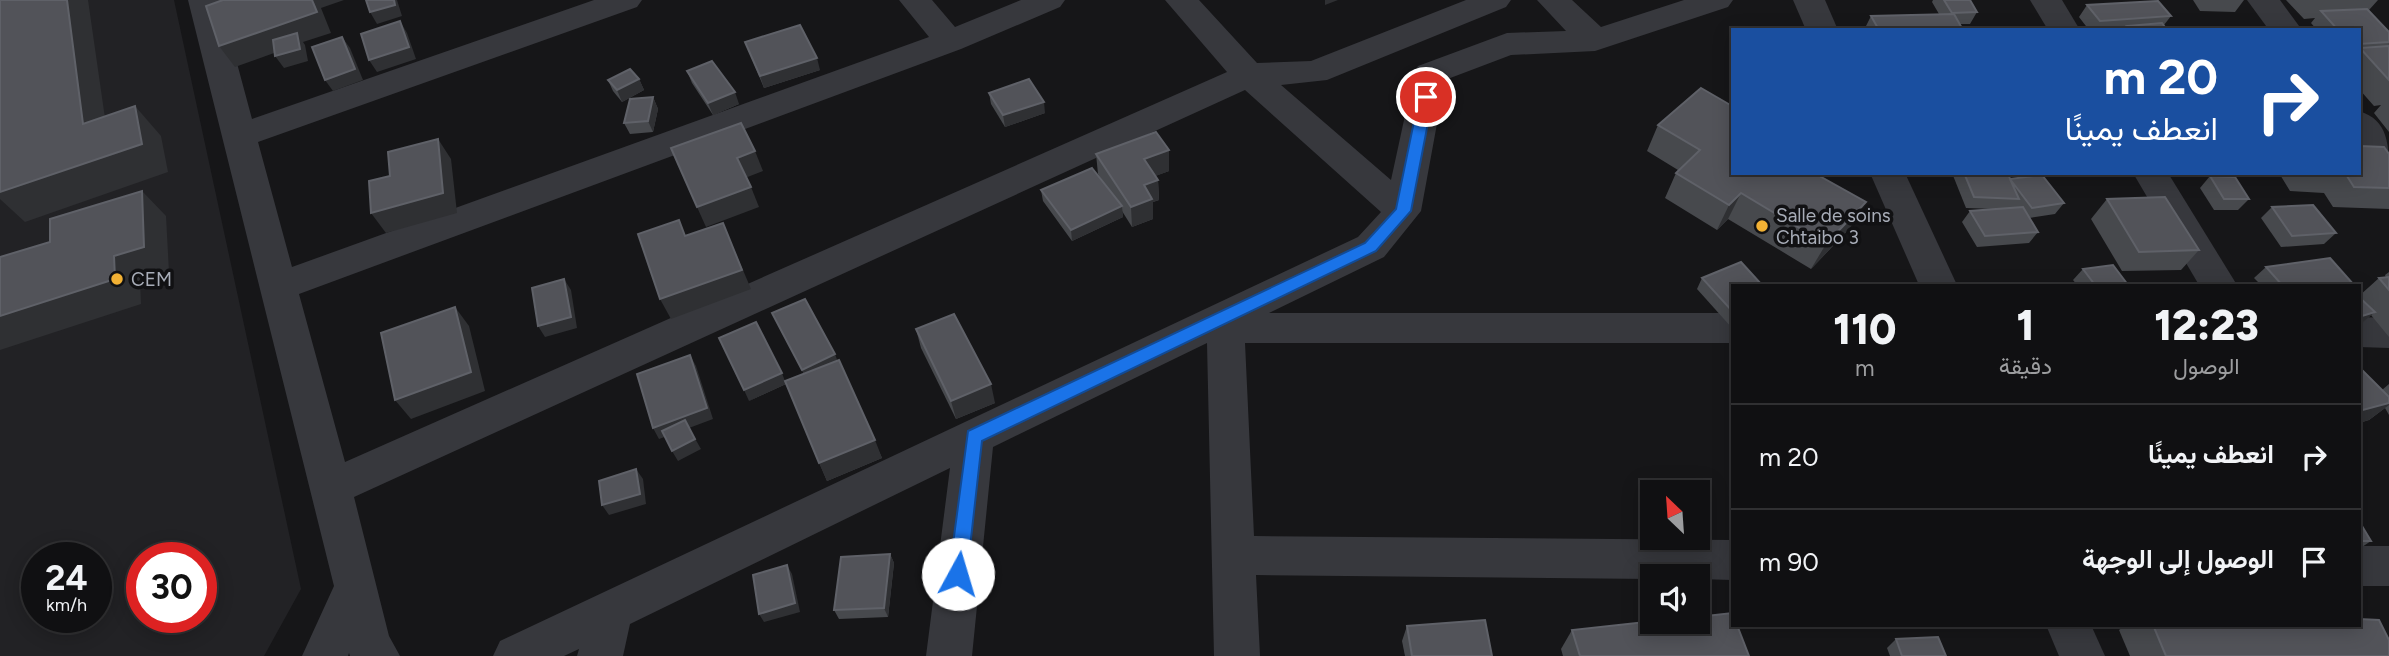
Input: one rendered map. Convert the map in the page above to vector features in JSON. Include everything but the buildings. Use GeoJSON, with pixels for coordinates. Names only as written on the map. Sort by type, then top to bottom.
{"type":"FeatureCollection","features":[{"type":"Feature","properties":{"kind":"street"},"geometry":{"type":"LineString","coordinates":[[239,136],[626,0]]}},
{"type":"Feature","properties":{"kind":"street"},"geometry":{"type":"LineString","coordinates":[[915,0],[950,41]]}},
{"type":"Feature","properties":{"kind":"street"},"geometry":{"type":"LineString","coordinates":[[278,287],[950,41],[1049,0]]}},
{"type":"Feature","properties":{"kind":"street"},"geometry":{"type":"LineString","coordinates":[[1181,0],[1250,75],[1403,211]]}},
{"type":"Feature","properties":{"kind":"street"},"geometry":{"type":"LineString","coordinates":[[331,488],[1250,75],[1315,72],[1495,0]]}},
{"type":"Feature","properties":{"kind":"street"},"geometry":{"type":"LineString","coordinates":[[1553,0],[1595,40]]}},
{"type":"Feature","properties":{"kind":"street"},"geometry":{"type":"LineString","coordinates":[[516,656],[974,436],[1225,322],[1371,247],[1403,211],[1430,74],[1507,44],[1595,40],[1717,0]]}},
{"type":"Feature","properties":{"kind":"street"},"geometry":{"type":"LineString","coordinates":[[1809,0],[1821,28]]}},
{"type":"Feature","properties":{"kind":"street"},"geometry":{"type":"LineString","coordinates":[[2046,0],[2063,28]]}},
{"type":"Feature","properties":{"kind":"street"},"geometry":{"type":"LineString","coordinates":[[2263,0],[2284,28]]}},
{"type":"Feature","properties":{"kind":"street"},"geometry":{"type":"LineString","coordinates":[[215,6],[239,136],[356,586],[369,647],[377,656]]}},
{"type":"Feature","properties":{"kind":"street"},"geometry":{"type":"LineString","coordinates":[[2361,126],[2389,162]]}},
{"type":"Feature","properties":{"kind":"street"},"geometry":{"type":"LineString","coordinates":[[1888,175],[1938,284]]}},
{"type":"Feature","properties":{"kind":"street"},"geometry":{"type":"LineString","coordinates":[[2151,175],[2217,284]]}},
{"type":"Feature","properties":{"kind":"street"},"geometry":{"type":"LineString","coordinates":[[1225,322],[1731,328]]}},
{"type":"Feature","properties":{"kind":"street"},"geometry":{"type":"LineString","coordinates":[[1225,322],[1237,656]]}},
{"type":"Feature","properties":{"kind":"street"},"geometry":{"type":"LineString","coordinates":[[2361,332],[2389,333]]}},
{"type":"Feature","properties":{"kind":"street"},"geometry":{"type":"LineString","coordinates":[[949,656],[974,436]]}},
{"type":"Feature","properties":{"kind":"street"},"geometry":{"type":"LineString","coordinates":[[1234,555],[1731,560]]}},
{"type":"Feature","properties":{"kind":"street"},"geometry":{"type":"LineString","coordinates":[[2361,566],[2389,566]]}},
{"type":"Feature","properties":{"kind":"street"},"geometry":{"type":"LineString","coordinates":[[325,656],[356,586]]}},
{"type":"Feature","properties":{"kind":"street"},"geometry":{"type":"LineString","coordinates":[[600,656],[611,610]]}},
{"type":"Feature","properties":{"kind":"street"},"geometry":{"type":"LineString","coordinates":[[2070,627],[2082,656]]}},
{"type":"Feature","properties":{"kind":"shaded area","name":"CEM"},"geometry":{"type":"Polygon","coordinates":[[[0,0],[174,0],[301,589],[264,656],[0,656],[0,0]]]}},
{"type":"Feature","properties":{"kind":"place","name":"Salle de soins Chtaibo 3"},"geometry":{"type":"Point","coordinates":[1762,226]}},
{"type":"Feature","properties":{"kind":"place","name":"CEM"},"geometry":{"type":"Point","coordinates":[117,279]}},
{"type":"Feature","properties":{"kind":"route"},"geometry":{"type":"LineString","coordinates":[[958,574],[974,436],[1371,247],[1403,211],[1426,97]]}}]}
